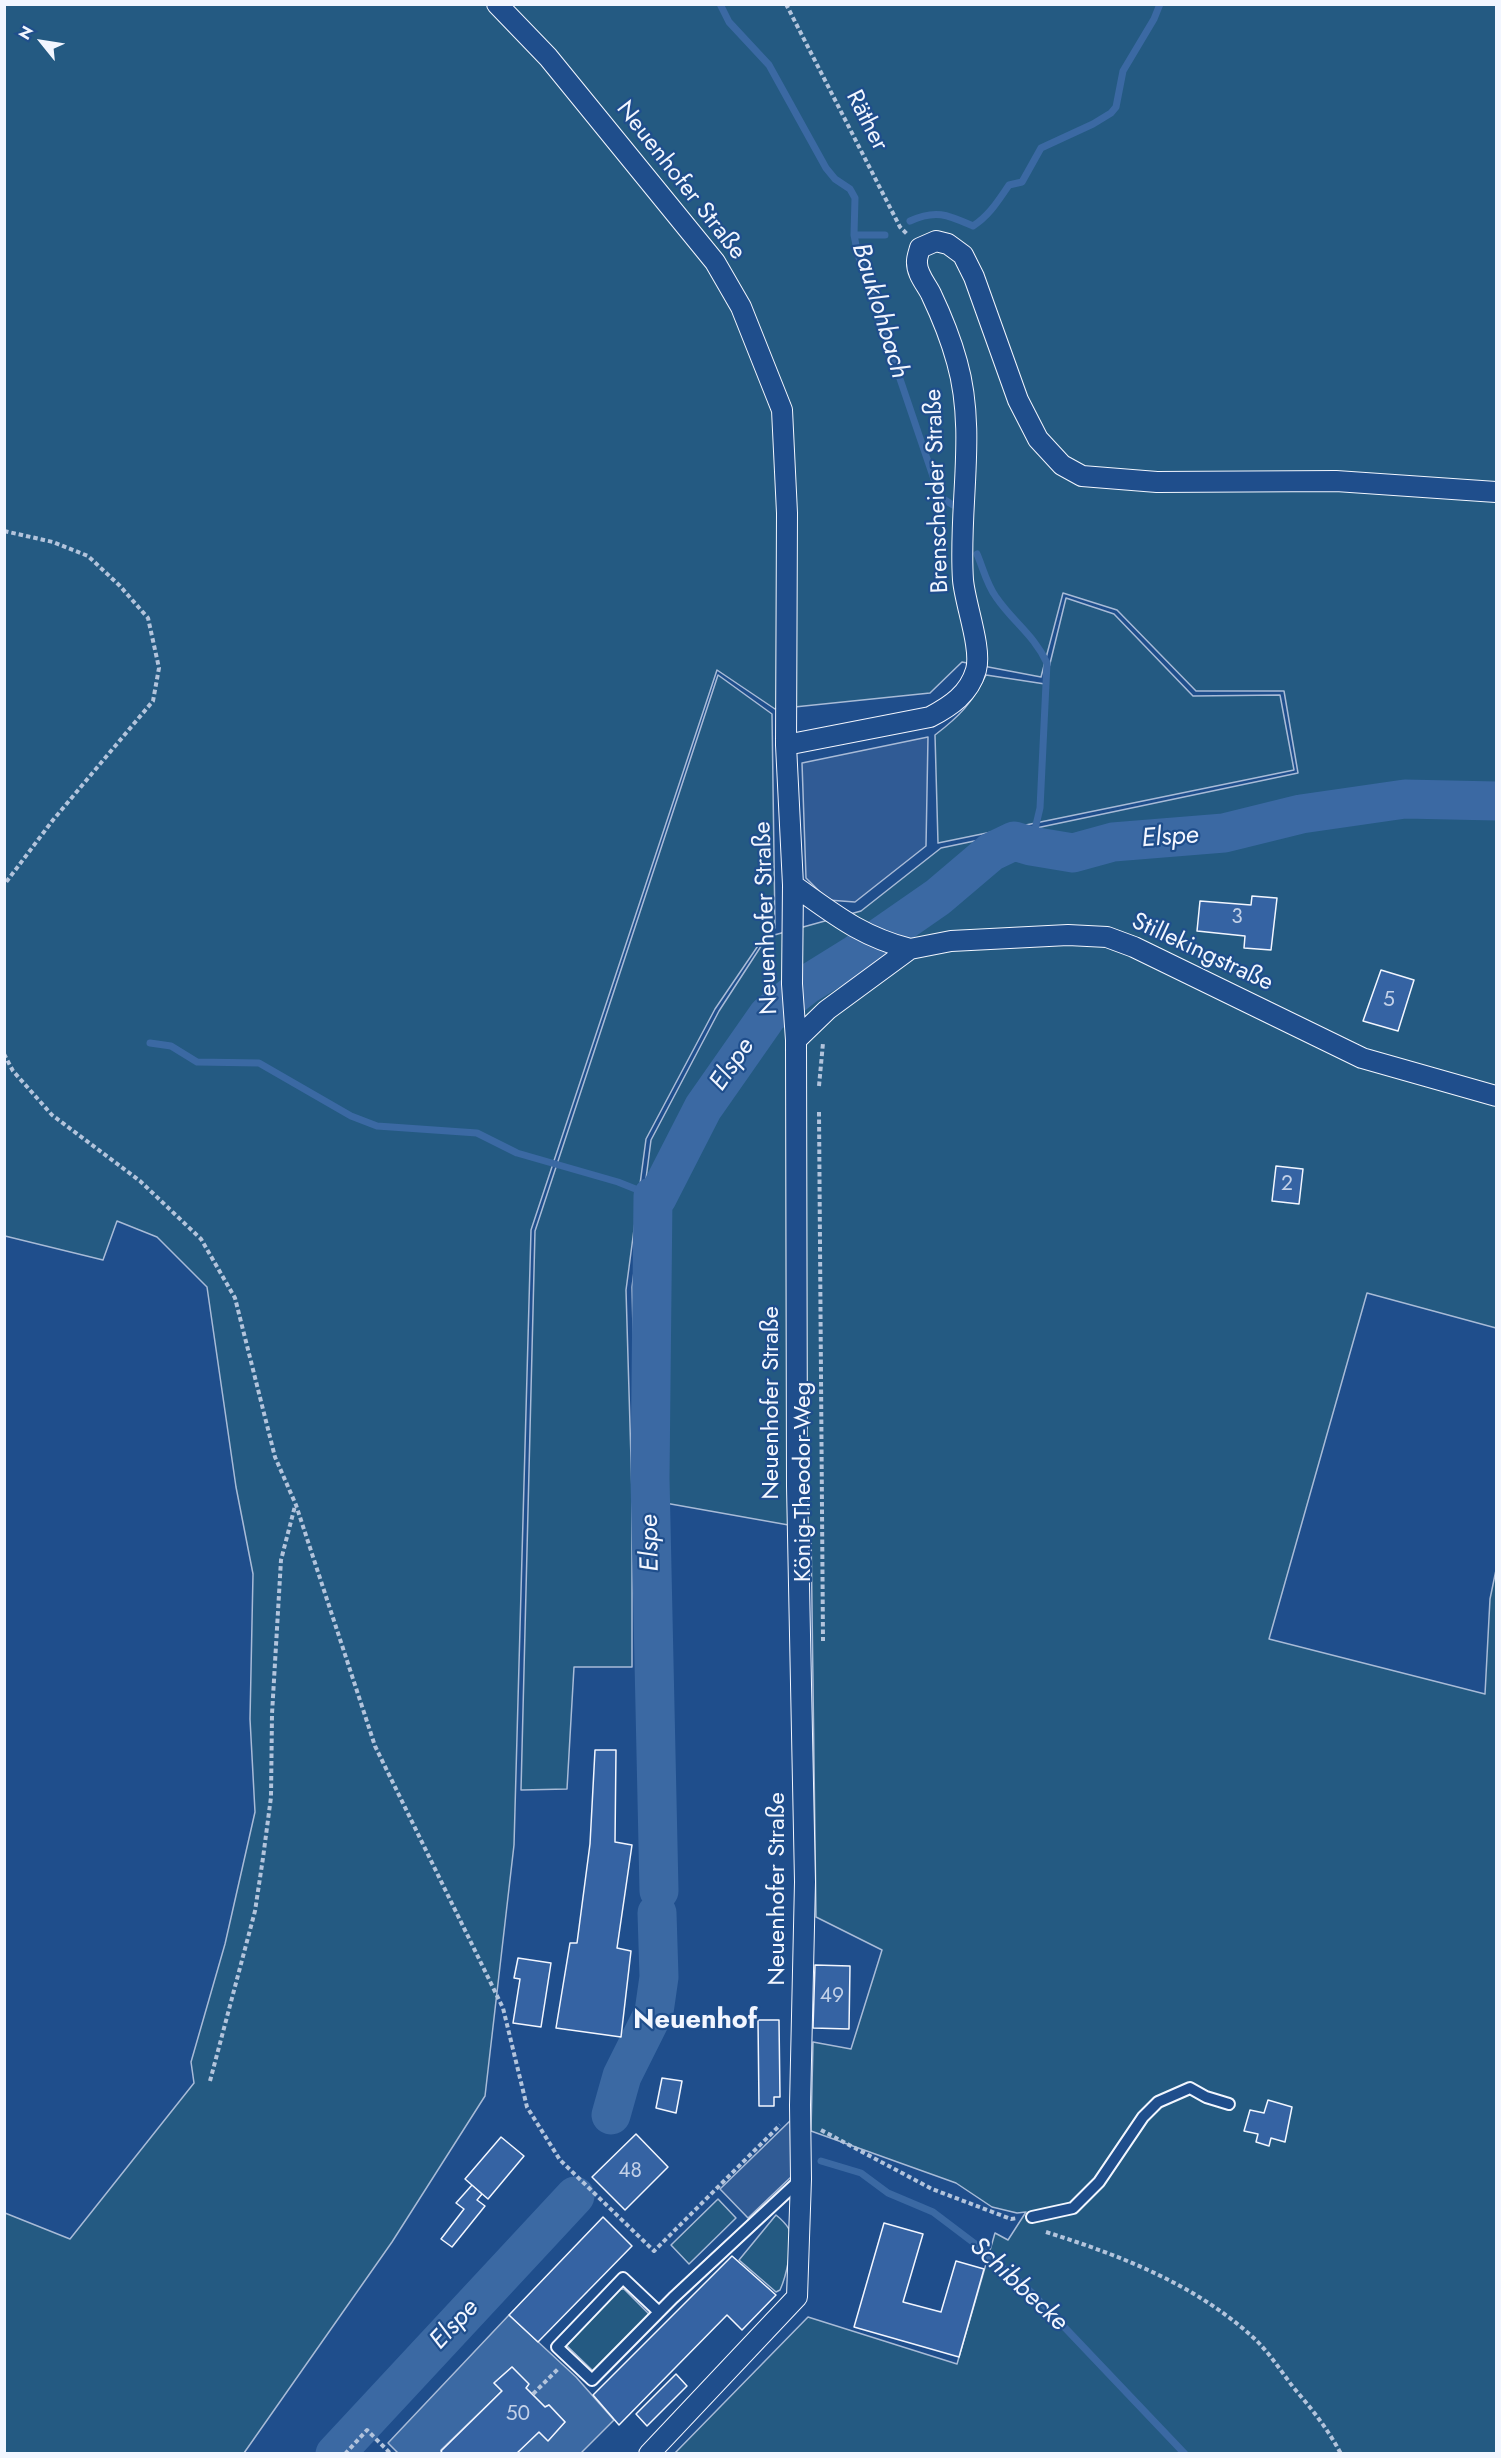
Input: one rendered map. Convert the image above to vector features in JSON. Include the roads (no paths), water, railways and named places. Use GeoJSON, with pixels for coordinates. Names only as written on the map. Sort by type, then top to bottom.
{"type":"FeatureCollection","features":[{"type":"Feature","properties":{"kind":"street","name":"Neuenhofer Straße"},"geometry":{"type":"LineString","coordinates":[[497,4],[548,57],[715,262],[741,307],[782,410],[787,513],[786,745],[793,885],[792,984],[796,1040],[797,1475],[805,1882],[801,2179],[796,2297],[649,2454]]}},
{"type":"Feature","properties":{"kind":"street","name":"Brenscheider Straße"},"geometry":{"type":"LineString","coordinates":[[786,745],[930,717],[950,707],[965,693],[977,669],[974,634],[964,595],[961,547],[965,400],[957,362],[917,262],[920,248],[936,241],[948,244],[963,255],[974,277],[1018,400],[1038,439],[1062,465],[1082,476],[1157,482],[1336,481],[1497,492]]}},
{"type":"Feature","properties":{"kind":"street"},"geometry":{"type":"LineString","coordinates":[[793,885],[854,929],[887,943],[910,949]]}},
{"type":"Feature","properties":{"kind":"street","name":"Stillekingstraße"},"geometry":{"type":"LineString","coordinates":[[796,1040],[827,1010],[910,949],[951,941],[1068,935],[1107,937],[1134,947],[1362,1058],[1497,1096]]}},
{"type":"Feature","properties":{"kind":"lane"},"geometry":{"type":"LineString","coordinates":[[1032,2217],[1073,2208],[1098,2182],[1143,2116],[1158,2102],[1190,2088],[1206,2097],[1229,2104]]}},
{"type":"Feature","properties":{"kind":"lane"},"geometry":{"type":"LineString","coordinates":[[659,2312],[623,2278],[557,2347],[592,2380],[659,2312],[801,2179]]}},
{"type":"Feature","properties":{"kind":"waterway","name":"Bauklohbach"},"geometry":{"type":"LineString","coordinates":[[720,4],[729,22],[769,65],[826,168],[835,179],[850,189],[855,198],[854,235],[858,255],[940,497],[953,505]]}},
{"type":"Feature","properties":{"kind":"waterway"},"geometry":{"type":"LineString","coordinates":[[910,221],[935,214],[973,226],[989,213],[1009,185],[1022,182],[1041,148],[1111,113],[1116,107],[1123,71],[1154,19],[1160,4]]}},
{"type":"Feature","properties":{"kind":"waterway"},"geometry":{"type":"LineString","coordinates":[[854,235],[885,235]]}},
{"type":"Feature","properties":{"kind":"waterway","name":"Bauklohbach"},"geometry":{"type":"LineString","coordinates":[[977,554],[993,592],[1030,636],[1047,663],[1040,808],[1031,846]]}},
{"type":"Feature","properties":{"kind":"waterway","name":"Elspe"},"geometry":{"type":"LineString","coordinates":[[659,1891],[650,1478],[653,1196],[657,1198],[703,1108],[768,1015],[806,985],[856,954],[938,897],[991,852],[1014,841],[1073,853],[1113,842],[1224,833],[1301,814],[1405,799],[1496,801]]}},
{"type":"Feature","properties":{"kind":"waterway"},"geometry":{"type":"LineString","coordinates":[[150,1043],[171,1046],[197,1062],[259,1063],[351,1116],[377,1126],[477,1133],[517,1153],[618,1182],[653,1196]]}},
{"type":"Feature","properties":{"kind":"waterway","name":"Elspe"},"geometry":{"type":"LineString","coordinates":[[611,2115],[622,2076],[654,2012],[659,1977],[657,1913]]}},
{"type":"Feature","properties":{"kind":"waterway","name":"Schibbecke"},"geometry":{"type":"LineString","coordinates":[[821,2161],[861,2173],[888,2193],[933,2212],[974,2243],[1031,2292],[1185,2454]]}},
{"type":"Feature","properties":{"kind":"waterway","name":"Elspe"},"geometry":{"type":"LineString","coordinates":[[335,2454],[575,2196]]}},
{"type":"Feature","properties":{"kind":"district","name":"Neuenhof"},"geometry":{"type":"Point","coordinates":[695,2021]}}]}
